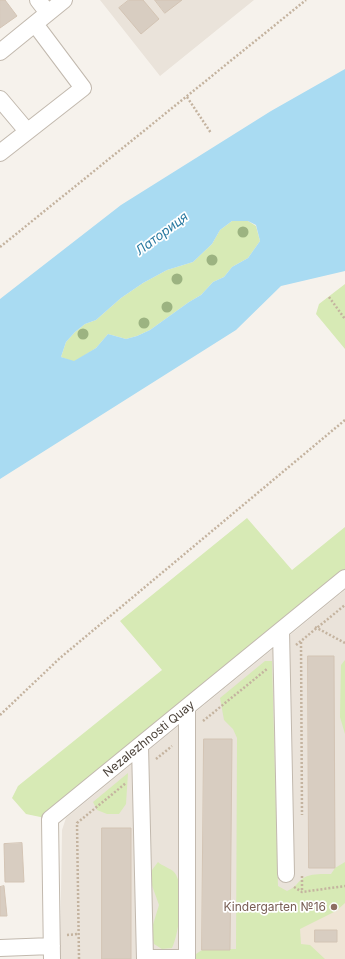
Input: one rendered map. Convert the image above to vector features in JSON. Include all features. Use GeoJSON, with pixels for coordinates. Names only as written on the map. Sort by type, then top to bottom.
{"type":"FeatureCollection","features":[{"type":"Feature","properties":{"kind":"street"},"geometry":{"type":"LineString","coordinates":[[38,0],[48,13]]}},
{"type":"Feature","properties":{"kind":"street"},"geometry":{"type":"LineString","coordinates":[[0,52],[64,0]]}},
{"type":"Feature","properties":{"kind":"street"},"geometry":{"type":"LineString","coordinates":[[0,153],[83,88],[35,24]]}},
{"type":"Feature","properties":{"kind":"street"},"geometry":{"type":"LineString","coordinates":[[0,99],[27,131]]}},
{"type":"Feature","properties":{"kind":"street","name":"Nezalezhnosti Quay"},"geometry":{"type":"LineString","coordinates":[[52,952],[50,819],[345,578]]}},
{"type":"Feature","properties":{"kind":"street"},"geometry":{"type":"LineString","coordinates":[[281,631],[286,874]]}},
{"type":"Feature","properties":{"kind":"street"},"geometry":{"type":"LineString","coordinates":[[140,746],[145,959],[187,958],[187,708]]}},
{"type":"Feature","properties":{"kind":"street"},"geometry":{"type":"LineString","coordinates":[[0,948],[52,952]]}},
{"type":"Feature","properties":{"kind":"path"},"geometry":{"type":"LineString","coordinates":[[0,248],[306,0]]}},
{"type":"Feature","properties":{"kind":"path"},"geometry":{"type":"LineString","coordinates":[[187,97],[211,133]]}},
{"type":"Feature","properties":{"kind":"path"},"geometry":{"type":"LineString","coordinates":[[329,297],[345,319]]}},
{"type":"Feature","properties":{"kind":"path"},"geometry":{"type":"LineString","coordinates":[[0,715],[60,658],[345,420]]}},
{"type":"Feature","properties":{"kind":"path"},"geometry":{"type":"LineString","coordinates":[[79,959],[77,823],[345,606]]}},
{"type":"Feature","properties":{"kind":"path"},"geometry":{"type":"LineString","coordinates":[[316,628],[345,643]]}},
{"type":"Feature","properties":{"kind":"path"},"geometry":{"type":"LineString","coordinates":[[301,641],[302,822]]}},
{"type":"Feature","properties":{"kind":"path"},"geometry":{"type":"LineString","coordinates":[[302,869],[302,892]]}},
{"type":"Feature","properties":{"kind":"path"},"geometry":{"type":"LineString","coordinates":[[286,874],[289,884],[302,892],[345,886]]}},
{"type":"Feature","properties":{"kind":"shaded area"},"geometry":{"type":"Polygon","coordinates":[[[100,0],[254,0],[160,76],[100,0]]]}},
{"type":"Feature","properties":{"kind":"shaded area"},"geometry":{"type":"Polygon","coordinates":[[[345,590],[345,959],[60,959],[62,830],[66,818],[345,590]]]}},
{"type":"Feature","properties":{"kind":"shaded area","name":"Kindergarten №16"},"geometry":{"type":"Polygon","coordinates":[[[345,886],[345,959],[301,959],[300,929],[345,886]]]}},
{"type":"Feature","properties":{"kind":"green space"},"geometry":{"type":"Polygon","coordinates":[[[232,221],[248,221],[256,226],[260,241],[248,258],[232,267],[224,277],[213,282],[201,295],[150,330],[126,339],[108,334],[96,348],[74,362],[61,357],[66,342],[85,324],[96,320],[121,298],[143,283],[167,270],[193,262],[212,244],[220,230],[232,221]]]}},
{"type":"Feature","properties":{"kind":"green space"},"geometry":{"type":"Polygon","coordinates":[[[345,284],[345,349],[316,314],[319,304],[345,284]]]}},
{"type":"Feature","properties":{"kind":"green space"},"geometry":{"type":"Polygon","coordinates":[[[247,518],[292,570],[345,527],[345,579],[50,819],[26,814],[12,798],[18,786],[162,670],[120,621],[247,518]]]}},
{"type":"Feature","properties":{"kind":"green space"},"geometry":{"type":"Polygon","coordinates":[[[345,660],[345,734],[340,717],[341,665],[345,660]]]}},
{"type":"Feature","properties":{"kind":"green space"},"geometry":{"type":"Polygon","coordinates":[[[265,661],[272,661],[278,886],[287,891],[305,877],[316,874],[331,874],[335,868],[345,862],[345,903],[336,911],[300,929],[301,944],[310,945],[325,959],[196,959],[196,954],[202,950],[236,949],[237,738],[233,729],[224,720],[220,698],[265,661]]]}},
{"type":"Feature","properties":{"kind":"green space"},"geometry":{"type":"Polygon","coordinates":[[[128,773],[126,804],[119,814],[107,814],[97,810],[93,802],[128,773]]]}},
{"type":"Feature","properties":{"kind":"green space"},"geometry":{"type":"Polygon","coordinates":[[[158,862],[174,872],[178,878],[180,887],[179,921],[172,948],[162,949],[154,944],[151,931],[159,905],[150,880],[152,870],[158,862]]]}},
{"type":"Feature","properties":{"kind":"water","name":"Латориця"},"geometry":{"type":"Polygon","coordinates":[[[345,69],[345,271],[281,286],[236,330],[0,479],[0,299],[121,205],[271,111],[345,69]],[[232,221],[220,230],[212,244],[193,262],[167,270],[143,283],[121,298],[96,320],[85,324],[66,342],[61,357],[74,361],[96,348],[108,334],[126,339],[137,336],[150,330],[201,295],[213,282],[224,277],[232,267],[248,258],[260,241],[256,225],[248,221],[232,221]]]}},
{"type":"Feature","properties":{"kind":"building"},"geometry":{"type":"Polygon","coordinates":[[[0,0],[5,0],[17,16],[0,28],[0,0]]]}},
{"type":"Feature","properties":{"kind":"building"},"geometry":{"type":"Polygon","coordinates":[[[129,0],[143,0],[159,19],[141,34],[119,8],[129,0]]]}},
{"type":"Feature","properties":{"kind":"building"},"geometry":{"type":"Polygon","coordinates":[[[155,0],[182,0],[165,13],[155,0]]]}},
{"type":"Feature","properties":{"kind":"building"},"geometry":{"type":"Polygon","coordinates":[[[308,656],[334,656],[335,868],[309,868],[308,656]]]}},
{"type":"Feature","properties":{"kind":"building"},"geometry":{"type":"Polygon","coordinates":[[[204,739],[232,739],[230,950],[202,950],[204,739]]]}},
{"type":"Feature","properties":{"kind":"building"},"geometry":{"type":"Polygon","coordinates":[[[102,828],[131,828],[131,959],[102,959],[102,828]]]}},
{"type":"Feature","properties":{"kind":"building"},"geometry":{"type":"Polygon","coordinates":[[[22,843],[24,882],[5,882],[4,844],[22,843]]]}},
{"type":"Feature","properties":{"kind":"building"},"geometry":{"type":"Polygon","coordinates":[[[4,886],[7,916],[0,916],[0,887],[4,886]]]}},
{"type":"Feature","properties":{"kind":"building"},"geometry":{"type":"Polygon","coordinates":[[[315,930],[337,930],[337,942],[315,942],[315,930]]]}},
{"type":"Feature","properties":{"kind":"place","name":"Kindergarten №16"},"geometry":{"type":"Point","coordinates":[334,907]}}]}
